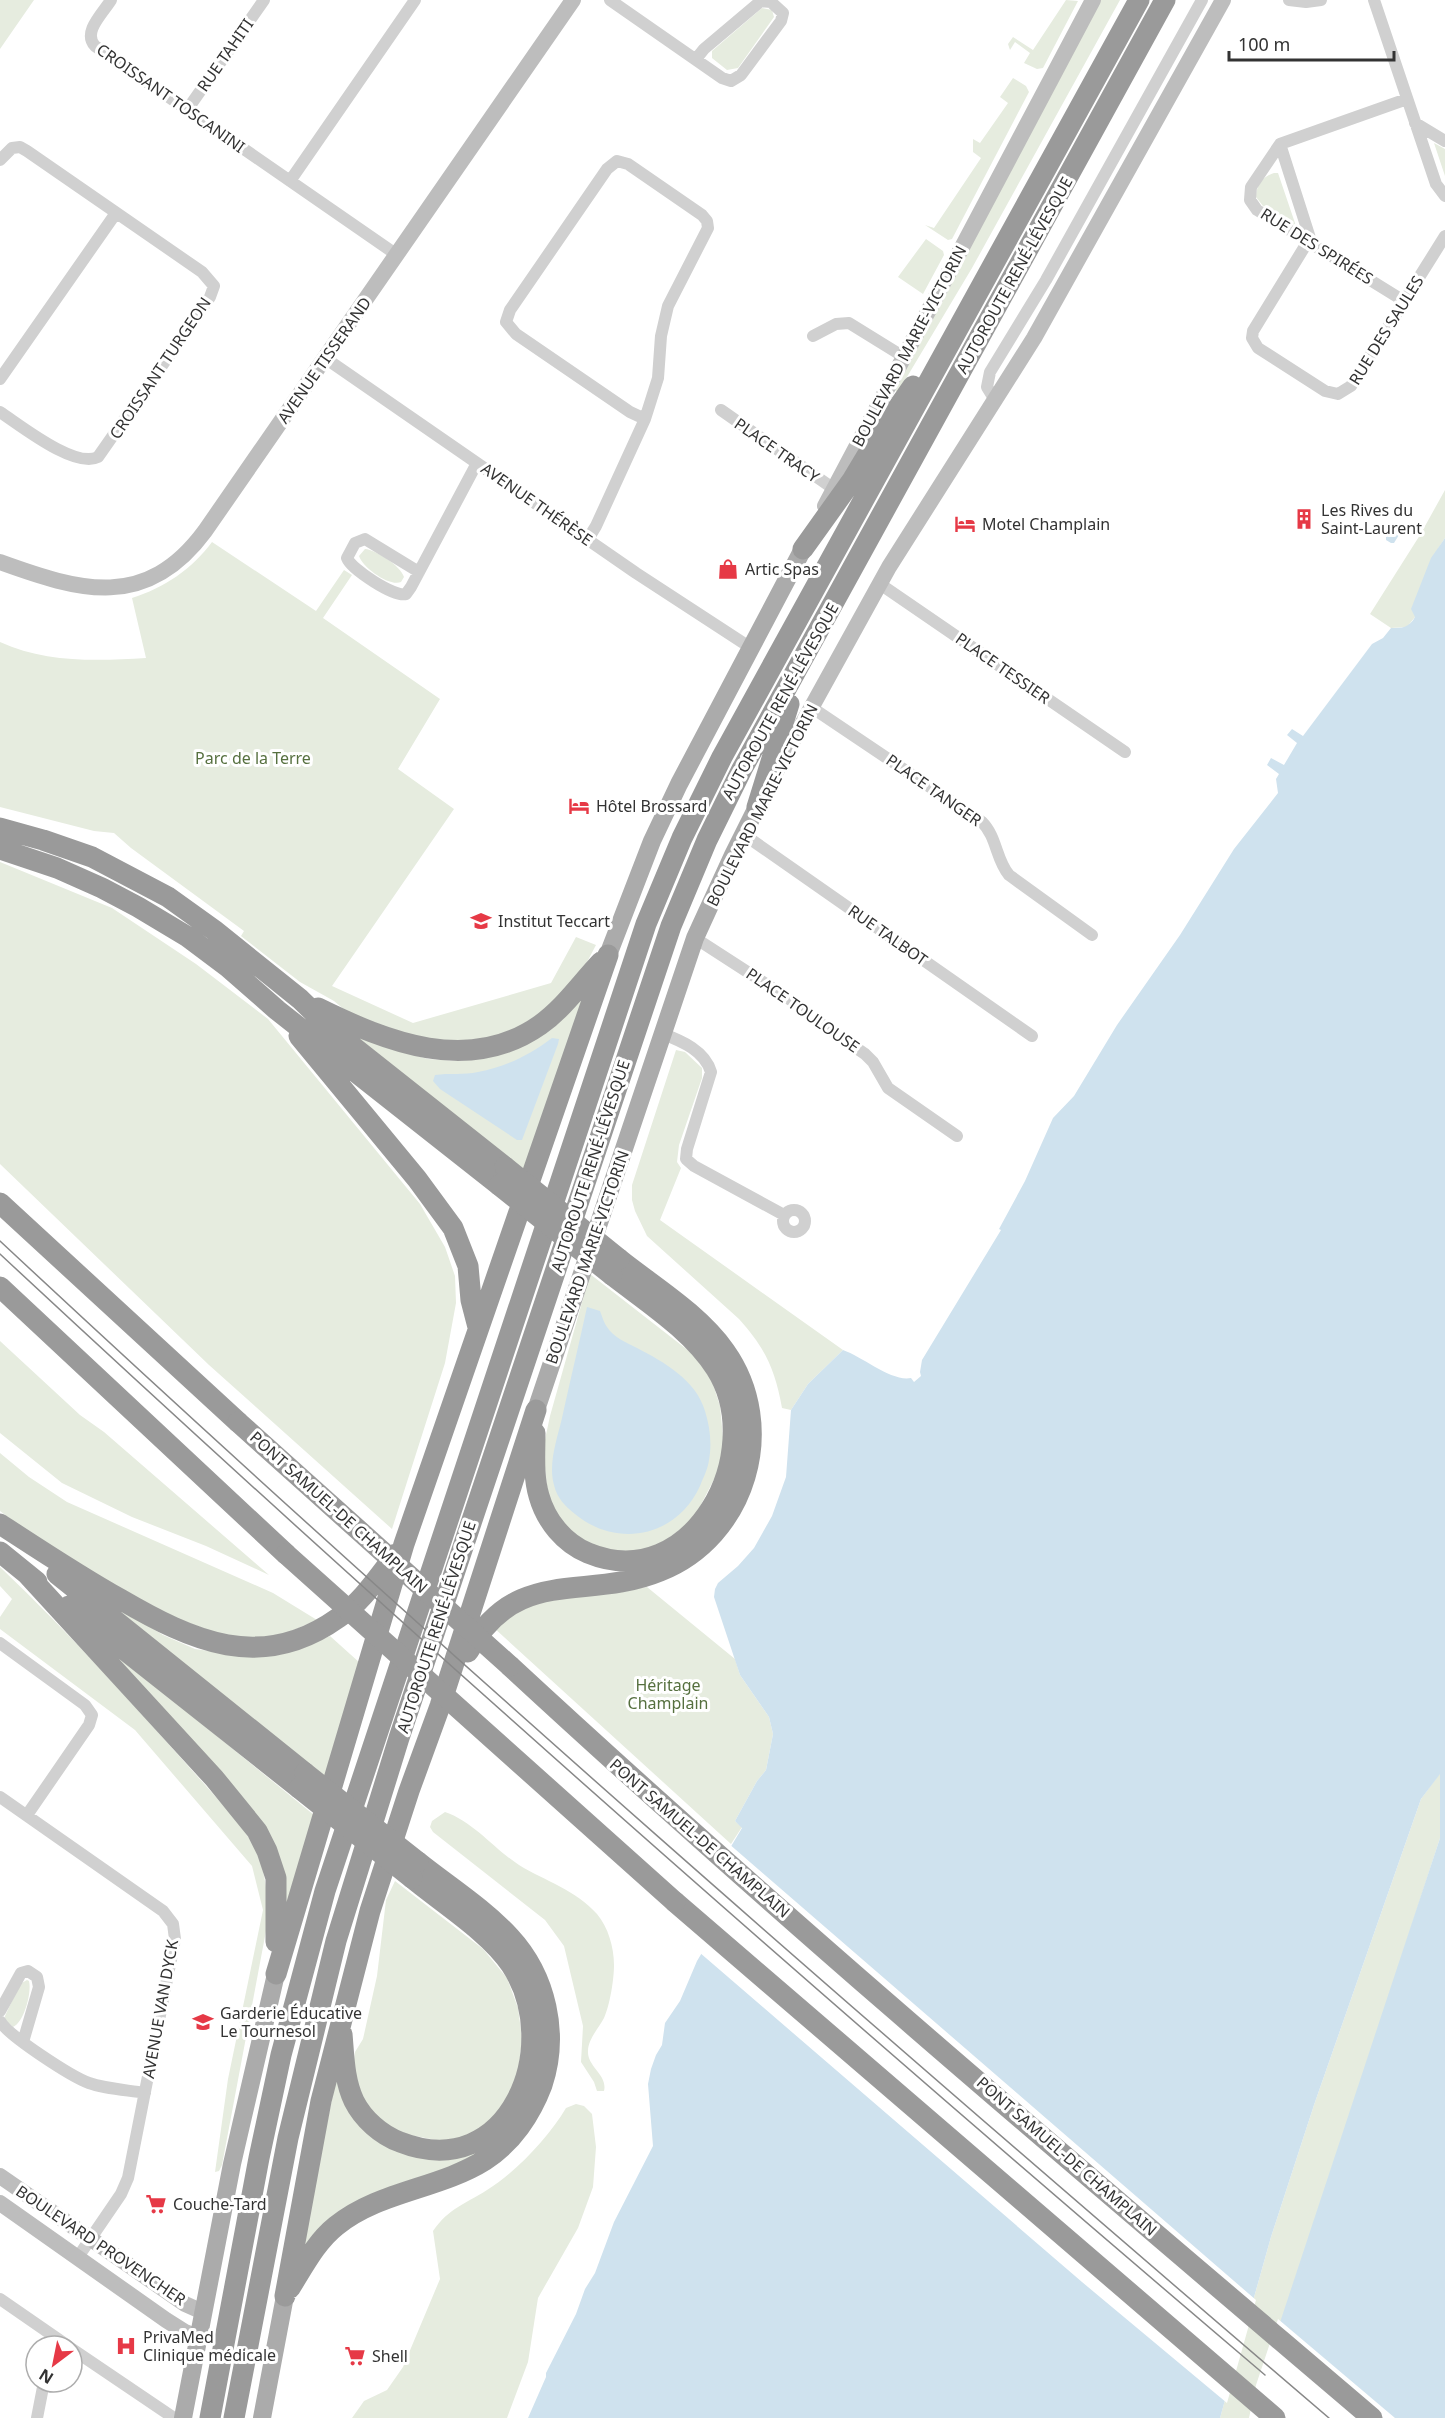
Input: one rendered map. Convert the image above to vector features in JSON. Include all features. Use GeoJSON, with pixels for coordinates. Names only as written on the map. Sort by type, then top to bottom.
{"type":"FeatureCollection","features":[{"type":"Feature","properties":{"kind":"highway","name":"AUTOROUTE RENÉ-LÉVESQUE"},"geometry":{"type":"LineString","coordinates":[[210,2418],[259,2158],[281,2055],[322,1900],[639,944],[672,860],[722,757],[1138,0]]}},
{"type":"Feature","properties":{"kind":"highway","name":"AUTOROUTE RENÉ-LÉVESQUE"},"geometry":{"type":"LineString","coordinates":[[234,2418],[288,2138],[317,2011],[346,1905],[399,1738],[671,926],[707,840],[732,788],[1166,0]]}},
{"type":"Feature","properties":{"kind":"highway"},"geometry":{"type":"LineString","coordinates":[[803,549],[853,480],[883,429],[977,294]]}},
{"type":"Feature","properties":{"kind":"highway"},"geometry":{"type":"LineString","coordinates":[[757,807],[804,657]]}},
{"type":"Feature","properties":{"kind":"highway"},"geometry":{"type":"LineString","coordinates":[[0,828],[74,850],[153,888],[214,930],[300,999],[502,1176]]}},
{"type":"Feature","properties":{"kind":"highway"},"geometry":{"type":"LineString","coordinates":[[0,849],[71,874],[138,907],[213,955],[278,1010],[502,1176],[616,1267],[708,1330],[733,1364],[744,1389],[751,1425],[751,1452],[742,1490],[730,1513],[714,1535],[693,1554],[669,1567],[627,1580],[543,1592],[522,1598],[503,1609],[489,1621],[477,1637],[440,1706]]}},
{"type":"Feature","properties":{"kind":"highway"},"geometry":{"type":"LineString","coordinates":[[300,999],[358,1027],[402,1044],[434,1050],[477,1049],[504,1042],[538,1026],[568,1000],[608,955]]}},
{"type":"Feature","properties":{"kind":"highway"},"geometry":{"type":"LineString","coordinates":[[276,1974],[291,1916],[404,1545],[608,955]]}},
{"type":"Feature","properties":{"kind":"highway"},"geometry":{"type":"LineString","coordinates":[[278,1010],[444,1214],[466,1258],[471,1300],[478,1327]]}},
{"type":"Feature","properties":{"kind":"highway"},"geometry":{"type":"LineString","coordinates":[[0,1196],[41,1241]]}},
{"type":"Feature","properties":{"kind":"highway"},"geometry":{"type":"LineString","coordinates":[[0,1203],[41,1241]]}},
{"type":"Feature","properties":{"kind":"highway","name":"PONT SAMUEL-DE CHAMPLAIN"},"geometry":{"type":"LineString","coordinates":[[41,1241],[684,1825],[1372,2418]]}},
{"type":"Feature","properties":{"kind":"highway"},"geometry":{"type":"LineString","coordinates":[[536,1410],[535,1471],[539,1497],[554,1526],[570,1543],[585,1552],[606,1559],[621,1560],[655,1555],[688,1536],[716,1501],[728,1476],[734,1446],[733,1414],[723,1381],[693,1340],[616,1267]]}},
{"type":"Feature","properties":{"kind":"highway"},"geometry":{"type":"LineString","coordinates":[[0,1287],[355,1617],[675,1902],[1275,2418]]}},
{"type":"Feature","properties":{"kind":"highway"},"geometry":{"type":"LineString","coordinates":[[285,2296],[311,2152],[340,2023],[370,1911],[409,1791],[440,1706],[536,1410]]}},
{"type":"Feature","properties":{"kind":"highway"},"geometry":{"type":"LineString","coordinates":[[0,1526],[94,1584],[167,1625],[209,1642],[241,1647],[284,1643],[325,1627],[359,1600],[404,1545]]}},
{"type":"Feature","properties":{"kind":"highway"},"geometry":{"type":"LineString","coordinates":[[0,1526],[302,1780],[415,1870],[503,1930],[531,1966],[543,1992],[549,2019],[549,2055],[543,2080],[527,2117],[509,2140],[495,2153],[464,2172],[376,2204],[344,2220],[319,2243],[285,2296]]}},
{"type":"Feature","properties":{"kind":"highway"},"geometry":{"type":"LineString","coordinates":[[0,1552],[302,1780]]}},
{"type":"Feature","properties":{"kind":"highway"},"geometry":{"type":"LineString","coordinates":[[26,1573],[214,1778],[257,1831],[272,1865],[277,1885],[276,1974]]}},
{"type":"Feature","properties":{"kind":"highway"},"geometry":{"type":"LineString","coordinates":[[340,2023],[347,2079],[354,2101],[372,2124],[395,2140],[416,2147],[440,2149],[472,2142],[496,2127],[518,2096],[530,2066],[533,2043],[530,2013],[521,1984],[511,1965],[492,1943],[415,1870]]}},
{"type":"Feature","properties":{"kind":"main road","name":"AVENUE TISSERAND"},"geometry":{"type":"LineString","coordinates":[[0,562],[64,583],[100,589],[137,583],[167,569],[184,555],[200,539],[573,0]]}},
{"type":"Feature","properties":{"kind":"main road","name":"BOULEVARD MARIE-VICTORIN"},"geometry":{"type":"LineString","coordinates":[[608,955],[652,841],[678,784],[1093,0]]}},
{"type":"Feature","properties":{"kind":"main road","name":"BOULEVARD MARIE-VICTORIN"},"geometry":{"type":"LineString","coordinates":[[536,1410],[696,938],[743,834],[880,584],[1034,338],[1223,0]]}},
{"type":"Feature","properties":{"kind":"main road"},"geometry":{"type":"LineString","coordinates":[[183,2418],[249,2085],[276,1974]]}},
{"type":"Feature","properties":{"kind":"main road","name":"BOULEVARD PROVENCHER"},"geometry":{"type":"LineString","coordinates":[[0,2176],[185,2304],[203,2312]]}},
{"type":"Feature","properties":{"kind":"main road","name":"BOULEVARD PROVENCHER"},"geometry":{"type":"LineString","coordinates":[[0,2203],[166,2320],[198,2337]]}},
{"type":"Feature","properties":{"kind":"main road"},"geometry":{"type":"LineString","coordinates":[[262,2418],[285,2296]]}},
{"type":"Feature","properties":{"kind":"street","name":"CROISSANT TOSCANINI"},"geometry":{"type":"LineString","coordinates":[[111,0],[90,32],[92,42],[397,255]]}},
{"type":"Feature","properties":{"kind":"street","name":"RUE TAHITI"},"geometry":{"type":"LineString","coordinates":[[187,110],[264,0]]}},
{"type":"Feature","properties":{"kind":"street"},"geometry":{"type":"LineString","coordinates":[[290,181],[415,0]]}},
{"type":"Feature","properties":{"kind":"street"},"geometry":{"type":"LineString","coordinates":[[610,0],[722,78],[735,81],[781,21],[783,13],[771,2],[761,1],[704,49],[696,59]]}},
{"type":"Feature","properties":{"kind":"street"},"geometry":{"type":"LineString","coordinates":[[995,400],[987,387],[990,372],[1046,280],[1202,0]]}},
{"type":"Feature","properties":{"kind":"street"},"geometry":{"type":"LineString","coordinates":[[1289,0],[1306,2],[1321,0]]}},
{"type":"Feature","properties":{"kind":"street"},"geometry":{"type":"LineString","coordinates":[[1374,0],[1436,184],[1445,196]]}},
{"type":"Feature","properties":{"kind":"street"},"geometry":{"type":"LineString","coordinates":[[1309,241],[1309,230],[1280,144],[1407,99]]}},
{"type":"Feature","properties":{"kind":"street"},"geometry":{"type":"LineString","coordinates":[[1415,123],[1445,141]]}},
{"type":"Feature","properties":{"kind":"street","name":"RUE DES SPIRÉES"},"geometry":{"type":"LineString","coordinates":[[1280,144],[1251,187],[1250,200],[1257,210],[1404,301]]}},
{"type":"Feature","properties":{"kind":"street","name":"CROISSANT TURGEON"},"geometry":{"type":"LineString","coordinates":[[0,160],[12,148],[21,147],[208,278],[214,286],[210,297],[98,457],[89,460],[64,452],[35,436],[0,412]]}},
{"type":"Feature","properties":{"kind":"street"},"geometry":{"type":"LineString","coordinates":[[588,539],[645,419],[658,378],[661,336],[666,313],[706,233],[708,224],[702,215],[628,164],[617,161],[609,166],[600,178],[510,310],[506,322],[510,329],[525,340],[630,412],[645,419]]}},
{"type":"Feature","properties":{"kind":"street"},"geometry":{"type":"LineString","coordinates":[[0,379],[116,213]]}},
{"type":"Feature","properties":{"kind":"street","name":"RUE DES SAULES"},"geometry":{"type":"LineString","coordinates":[[1309,241],[1253,331],[1252,338],[1258,348],[1333,394],[1344,392],[1352,386],[1445,236]]}},
{"type":"Feature","properties":{"kind":"street"},"geometry":{"type":"LineString","coordinates":[[813,336],[836,324],[849,323],[903,357]]}},
{"type":"Feature","properties":{"kind":"street","name":"AVENUE THÉRÈSE"},"geometry":{"type":"LineString","coordinates":[[326,358],[588,539],[751,648]]}},
{"type":"Feature","properties":{"kind":"street","name":"PLACE TRACY"},"geometry":{"type":"LineString","coordinates":[[721,410],[834,489]]}},
{"type":"Feature","properties":{"kind":"street"},"geometry":{"type":"LineString","coordinates":[[419,572],[365,539],[358,541],[348,556],[351,564],[398,595],[409,591],[477,463]]}},
{"type":"Feature","properties":{"kind":"street","name":"PLACE TESSIER"},"geometry":{"type":"LineString","coordinates":[[880,584],[1125,752]]}},
{"type":"Feature","properties":{"kind":"street","name":"PLACE TANGER"},"geometry":{"type":"LineString","coordinates":[[811,707],[982,822],[990,831],[1003,867],[1009,875],[1092,934]]}},
{"type":"Feature","properties":{"kind":"street","name":"RUE TALBOT"},"geometry":{"type":"LineString","coordinates":[[743,834],[1032,1036]]}},
{"type":"Feature","properties":{"kind":"street","name":"PLACE TOULOUSE"},"geometry":{"type":"LineString","coordinates":[[696,938],[803,1008],[811,1017],[865,1054],[873,1062],[888,1088],[957,1136]]}},
{"type":"Feature","properties":{"kind":"street"},"geometry":{"type":"LineString","coordinates":[[663,1034],[690,1047],[705,1060],[711,1072],[687,1149],[686,1160],[784,1215]]}},
{"type":"Feature","properties":{"kind":"street"},"geometry":{"type":"LineString","coordinates":[[0,1643],[85,1705],[92,1715],[89,1725],[27,1815]]}},
{"type":"Feature","properties":{"kind":"street","name":"AVENUE VAN DYCK"},"geometry":{"type":"LineString","coordinates":[[0,1798],[163,1911],[173,1924],[175,1939],[126,2184],[78,2257]]}},
{"type":"Feature","properties":{"kind":"street"},"geometry":{"type":"LineString","coordinates":[[0,2011],[21,1973],[28,1971],[37,1977],[39,1987],[23,2042]]}},
{"type":"Feature","properties":{"kind":"street"},"geometry":{"type":"LineString","coordinates":[[0,2021],[23,2042],[72,2075],[90,2084],[145,2093]]}},
{"type":"Feature","properties":{"kind":"street"},"geometry":{"type":"LineString","coordinates":[[0,2299],[44,2334]]}},
{"type":"Feature","properties":{"kind":"street"},"geometry":{"type":"LineString","coordinates":[[84,2357],[174,2418]]}},
{"type":"Feature","properties":{"kind":"street"},"geometry":{"type":"LineString","coordinates":[[37,2418],[42,2394]]}},
{"type":"Feature","properties":{"kind":"green space"},"geometry":{"type":"Polygon","coordinates":[[[0,0],[34,0],[0,49],[0,0]]]}},
{"type":"Feature","properties":{"kind":"green space"},"geometry":{"type":"Polygon","coordinates":[[[1066,0],[1078,1],[1043,68],[1037,69],[1024,63],[1030,53],[1015,42],[1010,50],[1008,44],[1013,37],[1033,50],[1066,0]]]}},
{"type":"Feature","properties":{"kind":"green space"},"geometry":{"type":"Polygon","coordinates":[[[1100,0],[1120,0],[972,268],[898,392],[894,390],[1100,0]]]}},
{"type":"Feature","properties":{"kind":"green space"},"geometry":{"type":"Polygon","coordinates":[[[762,8],[772,10],[774,17],[738,68],[727,70],[712,58],[712,51],[762,8]]]}},
{"type":"Feature","properties":{"kind":"green space"},"geometry":{"type":"Polygon","coordinates":[[[1013,78],[1026,86],[1029,92],[952,239],[948,240],[925,225],[934,228],[981,158],[973,152],[973,139],[980,143],[1008,103],[1000,97],[1013,78]]]}},
{"type":"Feature","properties":{"kind":"green space"},"geometry":{"type":"Polygon","coordinates":[[[1434,143],[1445,149],[1445,176],[1434,143]]]}},
{"type":"Feature","properties":{"kind":"green space"},"geometry":{"type":"Polygon","coordinates":[[[1274,173],[1278,173],[1296,226],[1263,206],[1256,197],[1261,182],[1274,173]]]}},
{"type":"Feature","properties":{"kind":"green space"},"geometry":{"type":"Polygon","coordinates":[[[926,239],[943,251],[944,255],[923,294],[898,277],[926,239]]]}},
{"type":"Feature","properties":{"kind":"green space"},"geometry":{"type":"Polygon","coordinates":[[[1445,490],[1445,538],[1439,547],[1415,617],[1407,627],[1391,628],[1370,614],[1420,535],[1445,490]]]}},
{"type":"Feature","properties":{"kind":"green space","name":"Parc de la Terre"},"geometry":{"type":"Polygon","coordinates":[[[212,542],[316,611],[344,570],[352,575],[323,618],[440,699],[398,769],[454,809],[332,986],[413,1023],[551,983],[576,937],[596,945],[586,964],[557,1002],[506,1035],[439,1045],[353,1017],[334,1001],[300,982],[241,936],[244,931],[114,833],[94,831],[0,807],[0,642],[17,649],[53,657],[90,660],[146,658],[132,598],[155,589],[186,569],[212,542]]]}},
{"type":"Feature","properties":{"kind":"green space"},"geometry":{"type":"Polygon","coordinates":[[[365,549],[388,559],[402,573],[404,577],[401,582],[390,582],[371,571],[359,556],[365,549]]]}},
{"type":"Feature","properties":{"kind":"green space"},"geometry":{"type":"Polygon","coordinates":[[[0,862],[112,908],[196,964],[268,1019],[420,1204],[445,1247],[455,1276],[456,1303],[445,1363],[392,1529],[209,1365],[0,1164],[0,862]]]}},
{"type":"Feature","properties":{"kind":"green space"},"geometry":{"type":"Polygon","coordinates":[[[587,993],[522,1175],[347,1031],[392,1049],[428,1059],[460,1061],[491,1056],[587,993]]]}},
{"type":"Feature","properties":{"kind":"green space"},"geometry":{"type":"Polygon","coordinates":[[[676,1050],[685,1052],[702,1068],[702,1078],[679,1145],[677,1162],[681,1168],[660,1220],[843,1350],[808,1384],[791,1410],[782,1408],[768,1360],[748,1330],[739,1319],[647,1236],[635,1211],[632,1185],[676,1050]]]}},
{"type":"Feature","properties":{"kind":"green space"},"geometry":{"type":"Polygon","coordinates":[[[590,1274],[694,1355],[712,1381],[720,1406],[725,1458],[693,1520],[651,1551],[608,1553],[565,1531],[549,1505],[543,1449],[590,1274]]]}},
{"type":"Feature","properties":{"kind":"green space"},"geometry":{"type":"Polygon","coordinates":[[[0,1341],[80,1415],[104,1432],[269,1575],[206,1546],[132,1517],[62,1483],[0,1433],[0,1341]]]}},
{"type":"Feature","properties":{"kind":"green space"},"geometry":{"type":"Polygon","coordinates":[[[0,1453],[29,1477],[67,1502],[273,1593],[317,1620],[275,1638],[227,1637],[173,1617],[56,1554],[0,1511],[0,1453]]]}},
{"type":"Feature","properties":{"kind":"green space"},"geometry":{"type":"Polygon","coordinates":[[[0,1567],[89,1657],[231,1814],[256,1850],[260,1861],[266,1885],[269,1915],[219,2171],[215,2172],[228,2079],[263,1910],[252,1866],[135,1730],[0,1629],[0,1617],[12,1599],[0,1586],[0,1567]]]}},
{"type":"Feature","properties":{"kind":"green space","name":"Héritage Champlain"},"geometry":{"type":"Polygon","coordinates":[[[647,1587],[735,1659],[740,1675],[769,1717],[773,1734],[766,1770],[757,1781],[735,1821],[742,1827],[731,1844],[493,1627],[515,1610],[539,1602],[647,1587]]]}},
{"type":"Feature","properties":{"kind":"green space"},"geometry":{"type":"Polygon","coordinates":[[[105,1599],[163,1635],[195,1649],[245,1656],[314,1642],[330,1636],[360,1663],[325,1780],[105,1599]]]}},
{"type":"Feature","properties":{"kind":"green space"},"geometry":{"type":"Polygon","coordinates":[[[94,1636],[314,1815],[286,1910],[281,1876],[94,1636]]]}},
{"type":"Feature","properties":{"kind":"green space"},"geometry":{"type":"Polygon","coordinates":[[[1440,1773],[1440,1838],[1252,2418],[1220,2418],[1271,2237],[1314,2105],[1421,1799],[1440,1773]]]}},
{"type":"Feature","properties":{"kind":"green space"},"geometry":{"type":"Polygon","coordinates":[[[445,1812],[475,1829],[519,1865],[580,1898],[597,1914],[604,1925],[613,1951],[612,1984],[606,2013],[592,2038],[588,2051],[591,2062],[603,2080],[604,2091],[597,2091],[581,2062],[583,2026],[564,1946],[545,1920],[433,1832],[430,1827],[432,1821],[445,1812]]]}},
{"type":"Feature","properties":{"kind":"green space"},"geometry":{"type":"Polygon","coordinates":[[[395,1881],[483,1949],[507,1978],[518,2008],[522,2038],[519,2067],[512,2096],[482,2129],[452,2143],[394,2132],[374,2116],[362,2099],[352,2075],[355,2052],[363,2039],[377,1976],[386,1900],[395,1881]]]}},
{"type":"Feature","properties":{"kind":"green space"},"geometry":{"type":"Polygon","coordinates":[[[27,1980],[30,1986],[26,2007],[21,2020],[13,2027],[5,2020],[5,2016],[20,1984],[27,1980]]]}},
{"type":"Feature","properties":{"kind":"green space"},"geometry":{"type":"Polygon","coordinates":[[[336,2079],[398,2150],[492,2137],[491,2149],[307,2250],[302,2246],[336,2079]]]}},
{"type":"Feature","properties":{"kind":"green space"},"geometry":{"type":"Polygon","coordinates":[[[576,2104],[584,2106],[592,2114],[596,2147],[593,2187],[578,2228],[538,2298],[528,2362],[507,2418],[352,2418],[364,2401],[387,2390],[403,2367],[440,2279],[433,2231],[451,2211],[509,2174],[541,2142],[566,2108],[576,2104]]]}},
{"type":"Feature","properties":{"kind":"water"},"geometry":{"type":"Polygon","coordinates":[[[1395,525],[1402,530],[1394,543],[1391,543],[1386,540],[1386,537],[1395,525]]]}},
{"type":"Feature","properties":{"kind":"water"},"geometry":{"type":"Polygon","coordinates":[[[1445,538],[1445,2418],[1252,2418],[1259,2386],[1440,1838],[1440,1774],[1421,1799],[1314,2105],[1271,2237],[1220,2418],[528,2418],[546,2373],[576,2314],[585,2289],[595,2273],[614,2222],[653,2146],[648,2084],[651,2069],[662,2045],[665,2023],[680,2001],[697,1961],[712,1936],[714,1875],[742,1828],[735,1821],[757,1781],[766,1770],[773,1734],[769,1717],[740,1675],[714,1597],[718,1583],[754,1548],[772,1516],[786,1477],[791,1410],[808,1384],[843,1350],[895,1376],[911,1378],[914,1382],[921,1376],[922,1360],[1001,1230],[999,1229],[1025,1181],[1053,1118],[1074,1096],[1117,1025],[1180,935],[1234,849],[1278,793],[1276,779],[1279,774],[1267,765],[1271,758],[1284,765],[1297,743],[1287,735],[1292,729],[1303,736],[1372,644],[1383,638],[1391,628],[1405,627],[1413,621],[1415,617],[1411,609],[1431,558],[1445,538]]]}},
{"type":"Feature","properties":{"kind":"water"},"geometry":{"type":"Polygon","coordinates":[[[552,1038],[559,1039],[558,1044],[522,1140],[517,1140],[440,1089],[433,1081],[435,1075],[473,1073],[507,1064],[535,1050],[552,1038]]]}},
{"type":"Feature","properties":{"kind":"water"},"geometry":{"type":"Polygon","coordinates":[[[587,1307],[600,1311],[606,1325],[616,1337],[658,1359],[687,1381],[701,1400],[707,1417],[710,1454],[708,1467],[700,1486],[690,1503],[677,1517],[645,1532],[627,1534],[609,1532],[591,1525],[565,1505],[554,1485],[552,1469],[554,1452],[587,1307]]]}},
{"type":"Feature","properties":{"kind":"pier"},"geometry":{"type":"Polygon","coordinates":[[[728,1843],[1256,2300],[1227,2403],[1082,2282],[699,1952],[709,1935],[711,1875],[728,1843]]]}},
{"type":"Feature","properties":{"kind":"pier"},"geometry":{"type":"Polygon","coordinates":[[[1278,2319],[1395,2418],[1249,2418],[1256,2385],[1278,2319]]]}},
{"type":"Feature","properties":{"kind":"tram line"},"geometry":{"type":"LineString","coordinates":[[0,1241],[327,1541],[658,1837],[1329,2418]]}},
{"type":"Feature","properties":{"kind":"tram line"},"geometry":{"type":"LineString","coordinates":[[0,1254],[311,1540],[626,1822],[944,2100],[1265,2375]]}},
{"type":"Feature","properties":{"kind":"place","name":"Les Rives du Saint-Laurent"},"geometry":{"type":"Point","coordinates":[1304,519]}},
{"type":"Feature","properties":{"kind":"place","name":"Motel Champlain"},"geometry":{"type":"Point","coordinates":[965,524]}},
{"type":"Feature","properties":{"kind":"place","name":"Artic Spas"},"geometry":{"type":"Point","coordinates":[728,569]}},
{"type":"Feature","properties":{"kind":"place","name":"Hôtel Brossard"},"geometry":{"type":"Point","coordinates":[579,806]}},
{"type":"Feature","properties":{"kind":"place","name":"Institut Teccart"},"geometry":{"type":"Point","coordinates":[481,921]}},
{"type":"Feature","properties":{"kind":"place","name":"Garderie Éducative Le Tournesol"},"geometry":{"type":"Point","coordinates":[203,2022]}},
{"type":"Feature","properties":{"kind":"place","name":"Couche-Tard"},"geometry":{"type":"Point","coordinates":[156,2204]}},
{"type":"Feature","properties":{"kind":"place","name":"PrivaMed Clinique médicale"},"geometry":{"type":"Point","coordinates":[126,2346]}},
{"type":"Feature","properties":{"kind":"place","name":"Shell"},"geometry":{"type":"Point","coordinates":[355,2356]}}]}
